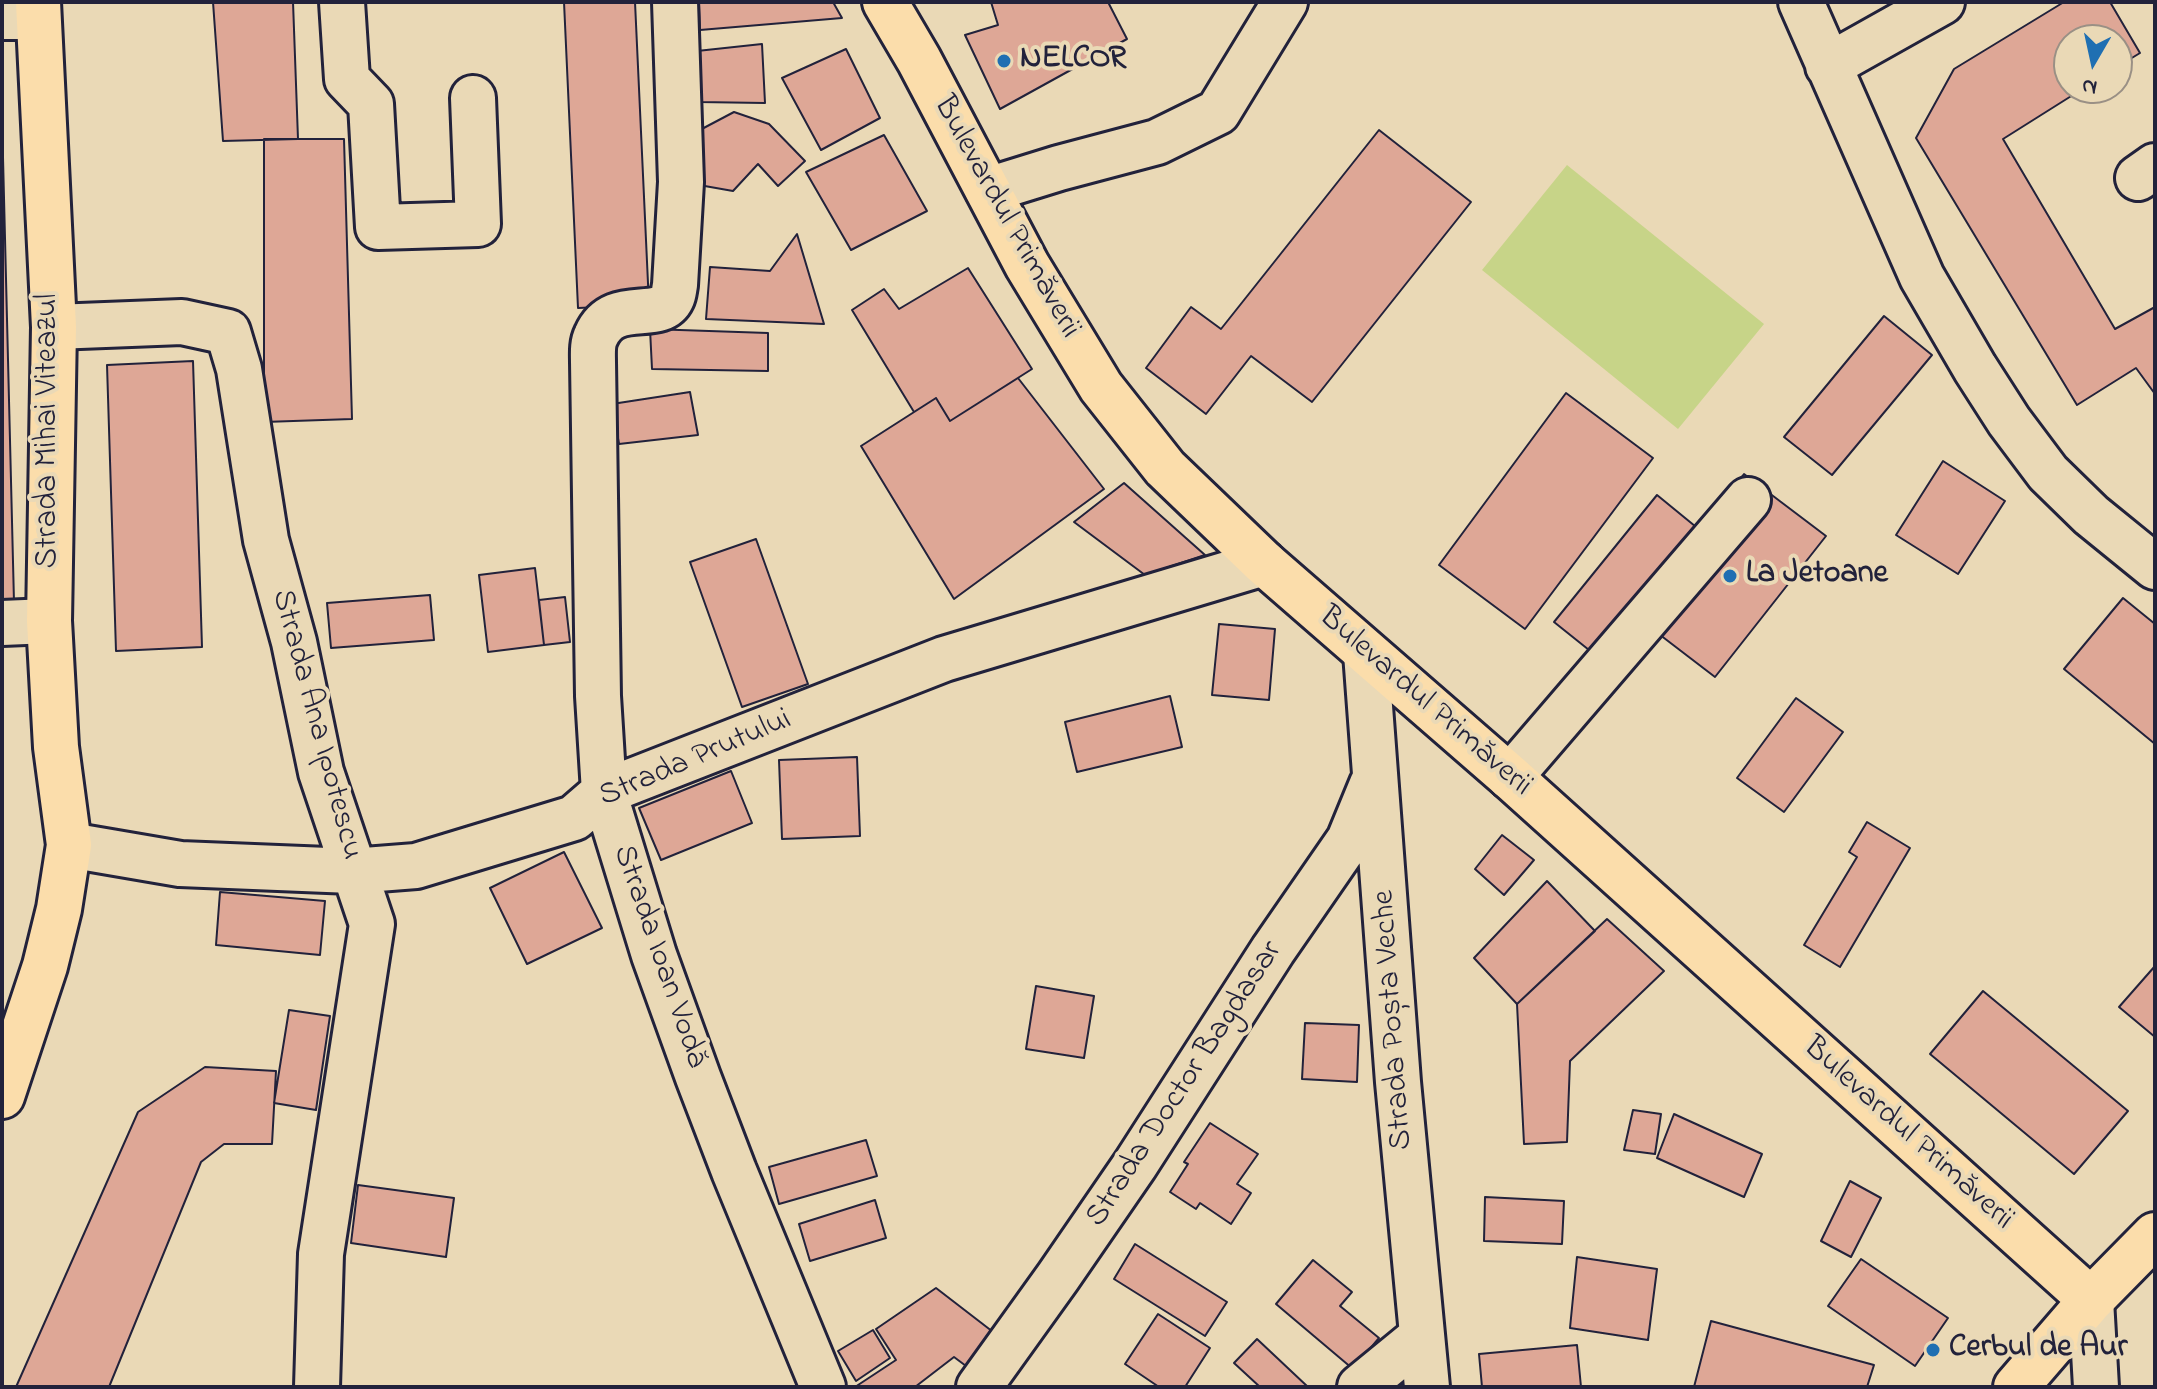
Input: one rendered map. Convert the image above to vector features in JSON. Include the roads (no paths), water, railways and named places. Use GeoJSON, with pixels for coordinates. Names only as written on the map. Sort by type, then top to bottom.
{"type":"FeatureCollection","features":[{"type":"Feature","properties":{"kind":"main road","name":"Bulevardul Primăverii"},"geometry":{"type":"LineString","coordinates":[[885,2],[1027,265],[1101,387],[1165,468],[1264,563],[1510,777],[2091,1300]]}},
{"type":"Feature","properties":{"kind":"main road","name":"Strada Mihai Viteazul"},"geometry":{"type":"LineString","coordinates":[[2,1096],[45,966],[59,909],[69,845],[56,747],[49,621],[54,327],[26,12]]}},
{"type":"Feature","properties":{"kind":"main road"},"geometry":{"type":"LineString","coordinates":[[2016,1387],[2091,1300],[2155,1235]]}},
{"type":"Feature","properties":{"kind":"street"},"geometry":{"type":"LineString","coordinates":[[342,2],[347,79],[371,104],[378,227],[478,224],[473,98]]}},
{"type":"Feature","properties":{"kind":"street","name":"Strada Ioan Vodă"},"geometry":{"type":"LineString","coordinates":[[675,2],[681,182],[672,300],[662,309],[621,313],[605,321],[594,339],[598,696],[604,792],[654,955],[698,1077],[823,1387]]}},
{"type":"Feature","properties":{"kind":"street"},"geometry":{"type":"LineString","coordinates":[[988,190],[1157,142],[1218,112],[1285,2]]}},
{"type":"Feature","properties":{"kind":"street"},"geometry":{"type":"LineString","coordinates":[[1801,2],[1922,277],[2001,408],[2048,473],[2091,515],[2155,567]]}},
{"type":"Feature","properties":{"kind":"street"},"geometry":{"type":"LineString","coordinates":[[1828,66],[1942,2]]}},
{"type":"Feature","properties":{"kind":"street","name":"Strada Ana Ipotescu"},"geometry":{"type":"LineString","coordinates":[[54,327],[182,322],[228,332],[239,369],[266,540],[294,642],[321,772],[372,924],[321,1254],[317,1387]]}},
{"type":"Feature","properties":{"kind":"street"},"geometry":{"type":"LineString","coordinates":[[1510,777],[1748,500]]}},
{"type":"Feature","properties":{"kind":"street","name":"Strada Prutului"},"geometry":{"type":"LineString","coordinates":[[69,845],[180,864],[352,871],[416,866],[574,818],[604,792],[944,659],[1264,563]]}},
{"type":"Feature","properties":{"kind":"street"},"geometry":{"type":"LineString","coordinates":[[2,623],[49,621]]}},
{"type":"Feature","properties":{"kind":"street","name":"Strada Poșta Veche"},"geometry":{"type":"LineString","coordinates":[[1366,653],[1398,1082],[1427,1387]]}},
{"type":"Feature","properties":{"kind":"street","name":"Strada Doctor Bagdasar"},"geometry":{"type":"LineString","coordinates":[[979,1387],[1127,1177],[1273,950],[1349,840],[1376,773]]}},
{"type":"Feature","properties":{"kind":"street"},"geometry":{"type":"LineString","coordinates":[[2091,1300],[2096,1387]]}},
{"type":"Feature","properties":{"kind":"street"},"geometry":{"type":"LineString","coordinates":[[1360,1387],[1421,1337]]}},
{"type":"Feature","properties":{"kind":"place","name":"NELCOR"},"geometry":{"type":"Point","coordinates":[1004,61]}},
{"type":"Feature","properties":{"kind":"place","name":"La Jetoane"},"geometry":{"type":"Point","coordinates":[1730,576]}},
{"type":"Feature","properties":{"kind":"place","name":"Cerbul de Aur"},"geometry":{"type":"Point","coordinates":[1933,1350]}}]}
